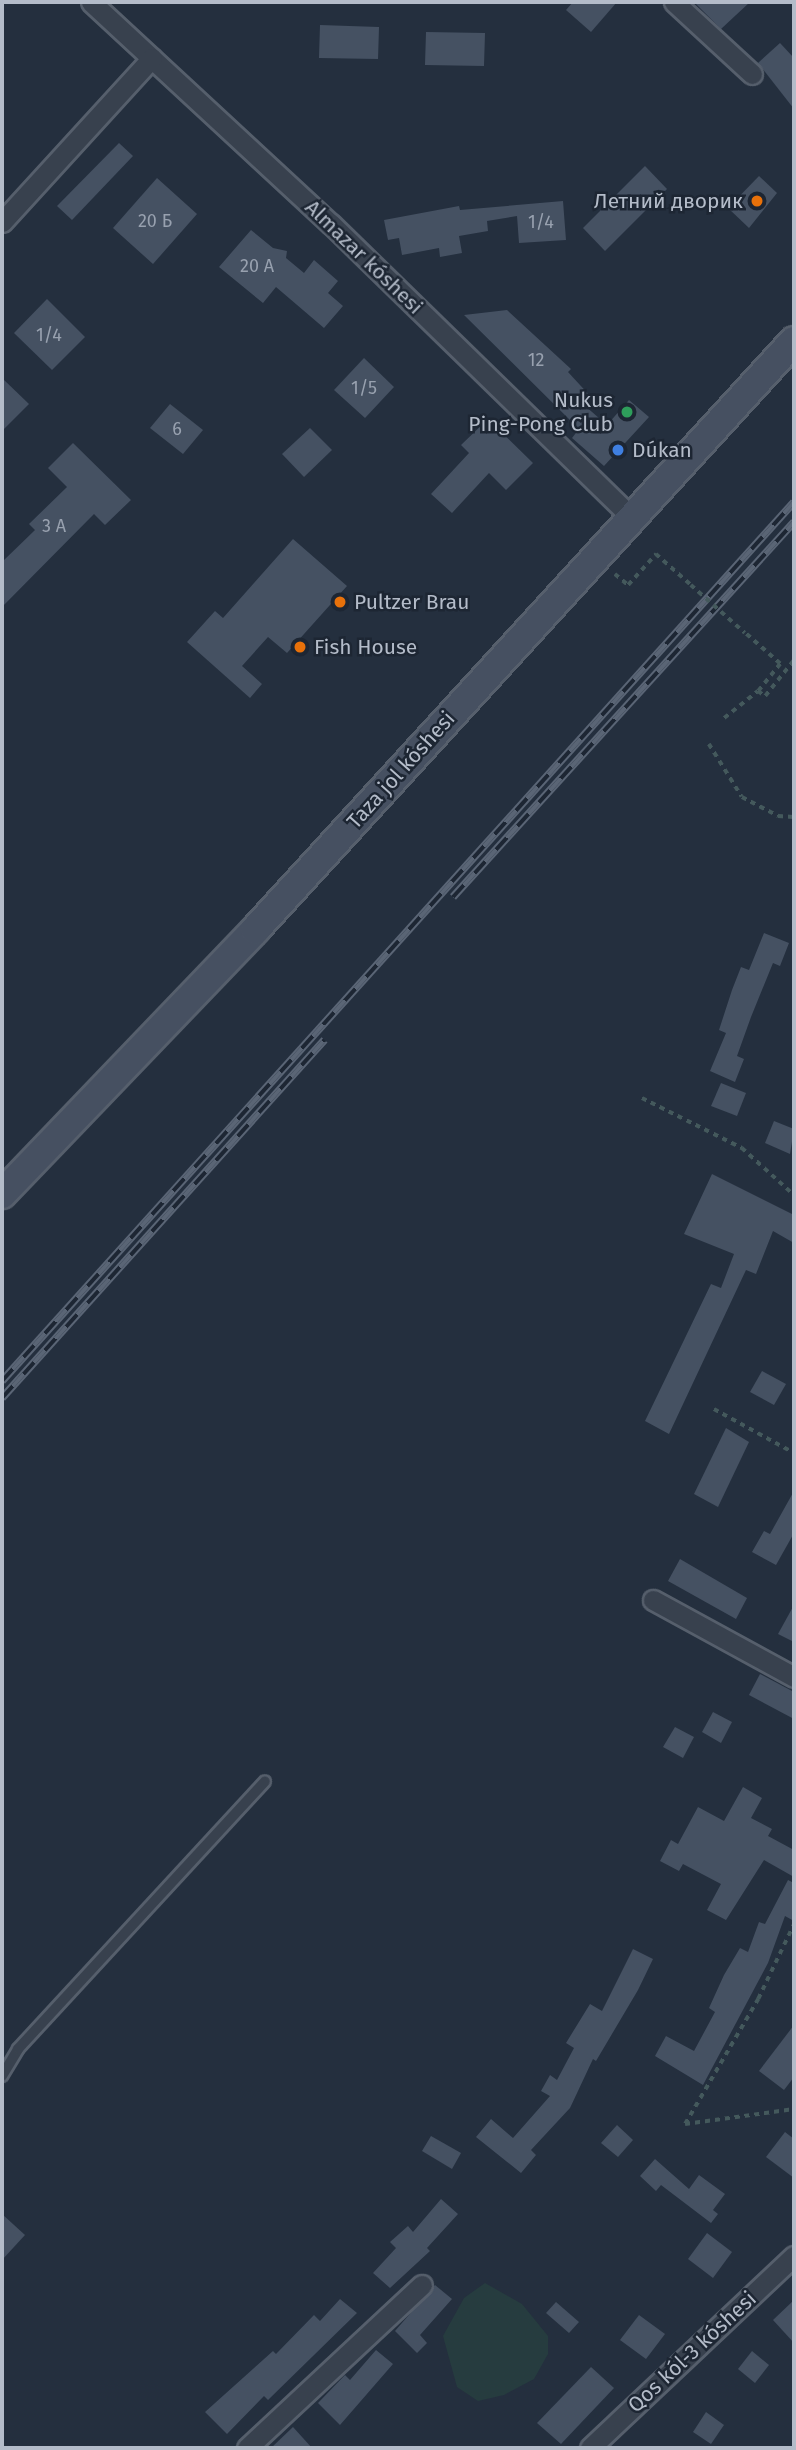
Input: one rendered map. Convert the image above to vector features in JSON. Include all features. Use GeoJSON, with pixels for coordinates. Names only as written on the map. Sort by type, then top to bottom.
{"type":"FeatureCollection","features":[{"type":"Feature","properties":{"kind":"main road","name":"Taza jol kóshesi"},"geometry":{"type":"LineString","coordinates":[[2,1194],[256,930],[794,341]]}},
{"type":"Feature","properties":{"kind":"street","name":"Almazar kóshesi"},"geometry":{"type":"LineString","coordinates":[[91,2],[331,224],[632,518]]}},
{"type":"Feature","properties":{"kind":"street"},"geometry":{"type":"LineString","coordinates":[[674,2],[752,74]]}},
{"type":"Feature","properties":{"kind":"street"},"geometry":{"type":"LineString","coordinates":[[2,222],[152,58]]}},
{"type":"Feature","properties":{"kind":"street"},"geometry":{"type":"LineString","coordinates":[[653,1600],[794,1677]]}},
{"type":"Feature","properties":{"kind":"street","name":"Qos kól-3 kóshesi"},"geometry":{"type":"LineString","coordinates":[[590,2448],[794,2256]]}},
{"type":"Feature","properties":{"kind":"street"},"geometry":{"type":"LineString","coordinates":[[247,2448],[422,2285]]}},
{"type":"Feature","properties":{"kind":"lane"},"geometry":{"type":"LineString","coordinates":[[2,2076],[18,2049],[265,1781]]}},
{"type":"Feature","properties":{"kind":"path"},"geometry":{"type":"LineString","coordinates":[[615,574],[628,585],[656,554],[780,664],[758,691],[724,718]]}},
{"type":"Feature","properties":{"kind":"path"},"geometry":{"type":"LineString","coordinates":[[758,691],[765,696],[794,660]]}},
{"type":"Feature","properties":{"kind":"path"},"geometry":{"type":"LineString","coordinates":[[709,744],[742,797],[778,816],[794,817]]}},
{"type":"Feature","properties":{"kind":"path"},"geometry":{"type":"LineString","coordinates":[[642,1098],[742,1148],[794,1195]]}},
{"type":"Feature","properties":{"kind":"path"},"geometry":{"type":"LineString","coordinates":[[714,1409],[794,1454]]}},
{"type":"Feature","properties":{"kind":"path"},"geometry":{"type":"LineString","coordinates":[[794,1924],[758,1999],[685,2124],[794,2109]]}},
{"type":"Feature","properties":{"kind":"green space"},"geometry":{"type":"Polygon","coordinates":[[[485,2283],[522,2304],[548,2336],[548,2354],[534,2379],[504,2395],[478,2401],[457,2387],[443,2336],[464,2298],[485,2283]]]}},
{"type":"Feature","properties":{"kind":"building"},"geometry":{"type":"Polygon","coordinates":[[[573,2],[617,2],[591,32],[566,10],[573,2]]]}},
{"type":"Feature","properties":{"kind":"building"},"geometry":{"type":"Polygon","coordinates":[[[694,2],[750,2],[721,29],[694,2]]]}},
{"type":"Feature","properties":{"kind":"building"},"geometry":{"type":"Polygon","coordinates":[[[320,25],[379,27],[378,59],[319,58],[320,25]]]}},
{"type":"Feature","properties":{"kind":"building"},"geometry":{"type":"Polygon","coordinates":[[[426,32],[485,33],[484,66],[425,65],[426,32]]]}},
{"type":"Feature","properties":{"kind":"building"},"geometry":{"type":"Polygon","coordinates":[[[780,43],[794,58],[794,109],[758,63],[780,43]]]}},
{"type":"Feature","properties":{"kind":"building"},"geometry":{"type":"Polygon","coordinates":[[[119,143],[133,156],[72,220],[57,206],[119,143]]]}},
{"type":"Feature","properties":{"kind":"building"},"geometry":{"type":"Polygon","coordinates":[[[645,166],[667,189],[605,251],[583,228],[645,166]]]}},
{"type":"Feature","properties":{"kind":"building"},"geometry":{"type":"Polygon","coordinates":[[[759,176],[777,193],[749,228],[728,208],[759,176]]]}},
{"type":"Feature","properties":{"kind":"building"},"geometry":{"type":"Polygon","coordinates":[[[157,178],[197,214],[153,264],[113,228],[157,178]]]}},
{"type":"Feature","properties":{"kind":"building"},"geometry":{"type":"Polygon","coordinates":[[[563,201],[566,240],[519,243],[517,216],[487,221],[488,231],[459,236],[462,253],[440,257],[439,248],[402,255],[399,238],[388,240],[384,220],[459,206],[460,210],[563,201]]]}},
{"type":"Feature","properties":{"kind":"building"},"geometry":{"type":"Polygon","coordinates":[[[251,230],[273,248],[287,251],[286,258],[304,273],[314,260],[338,281],[328,293],[343,306],[324,328],[276,287],[263,303],[219,267],[251,230]]]}},
{"type":"Feature","properties":{"kind":"building"},"geometry":{"type":"Polygon","coordinates":[[[47,299],[85,337],[52,370],[14,333],[47,299]]]}},
{"type":"Feature","properties":{"kind":"building"},"geometry":{"type":"Polygon","coordinates":[[[507,310],[571,369],[568,372],[592,398],[584,405],[607,425],[629,400],[649,417],[604,466],[572,438],[579,429],[464,315],[507,310]]]}},
{"type":"Feature","properties":{"kind":"building"},"geometry":{"type":"Polygon","coordinates":[[[364,358],[394,387],[365,418],[334,390],[364,358]]]}},
{"type":"Feature","properties":{"kind":"building"},"geometry":{"type":"Polygon","coordinates":[[[2,378],[29,404],[2,431],[2,378]]]}},
{"type":"Feature","properties":{"kind":"building"},"geometry":{"type":"Polygon","coordinates":[[[170,404],[203,430],[183,454],[150,428],[170,404]]]}},
{"type":"Feature","properties":{"kind":"building"},"geometry":{"type":"Polygon","coordinates":[[[488,419],[533,463],[506,490],[489,473],[452,513],[431,494],[469,453],[461,445],[488,419]]]}},
{"type":"Feature","properties":{"kind":"building"},"geometry":{"type":"Polygon","coordinates":[[[310,428],[332,450],[304,477],[282,454],[310,428]]]}},
{"type":"Feature","properties":{"kind":"building"},"geometry":{"type":"Polygon","coordinates":[[[73,443],[131,500],[105,525],[94,514],[2,607],[2,562],[35,530],[29,524],[67,487],[48,468],[73,443]]]}},
{"type":"Feature","properties":{"kind":"building"},"geometry":{"type":"Polygon","coordinates":[[[293,539],[347,586],[287,653],[268,637],[242,666],[262,684],[250,698],[187,642],[215,611],[223,618],[293,539]]]}},
{"type":"Feature","properties":{"kind":"building"},"geometry":{"type":"Polygon","coordinates":[[[764,933],[789,943],[780,966],[773,963],[751,1017],[737,1056],[744,1059],[735,1082],[710,1071],[726,1033],[719,1030],[741,967],[749,970],[764,933]]]}},
{"type":"Feature","properties":{"kind":"building"},"geometry":{"type":"Polygon","coordinates":[[[721,1083],[746,1093],[737,1116],[711,1106],[721,1083]]]}},
{"type":"Feature","properties":{"kind":"building"},"geometry":{"type":"Polygon","coordinates":[[[774,1121],[794,1129],[790,1154],[765,1143],[774,1121]]]}},
{"type":"Feature","properties":{"kind":"building"},"geometry":{"type":"Polygon","coordinates":[[[712,1174],[794,1215],[794,1243],[773,1231],[756,1274],[746,1270],[669,1434],[645,1421],[711,1284],[721,1288],[734,1254],[684,1234],[712,1174]]]}},
{"type":"Feature","properties":{"kind":"building"},"geometry":{"type":"Polygon","coordinates":[[[762,1371],[786,1384],[774,1405],[750,1392],[762,1371]]]}},
{"type":"Feature","properties":{"kind":"building"},"geometry":{"type":"Polygon","coordinates":[[[726,1428],[749,1442],[718,1507],[694,1494],[726,1428]]]}},
{"type":"Feature","properties":{"kind":"building"},"geometry":{"type":"Polygon","coordinates":[[[794,1491],[794,1533],[776,1565],[752,1552],[764,1531],[770,1534],[794,1491]]]}},
{"type":"Feature","properties":{"kind":"building"},"geometry":{"type":"Polygon","coordinates":[[[680,1559],[747,1598],[736,1619],[668,1581],[680,1559]]]}},
{"type":"Feature","properties":{"kind":"building"},"geometry":{"type":"Polygon","coordinates":[[[794,1605],[794,1642],[778,1634],[794,1605]]]}},
{"type":"Feature","properties":{"kind":"building"},"geometry":{"type":"Polygon","coordinates":[[[760,1674],[794,1692],[794,1719],[749,1695],[760,1674]]]}},
{"type":"Feature","properties":{"kind":"building"},"geometry":{"type":"Polygon","coordinates":[[[713,1712],[732,1722],[721,1743],[702,1732],[713,1712]]]}},
{"type":"Feature","properties":{"kind":"building"},"geometry":{"type":"Polygon","coordinates":[[[675,1727],[694,1737],[683,1758],[663,1747],[675,1727]]]}},
{"type":"Feature","properties":{"kind":"building"},"geometry":{"type":"Polygon","coordinates":[[[743,1787],[762,1798],[751,1818],[772,1829],[768,1836],[794,1850],[794,1877],[764,1860],[726,1920],[707,1910],[721,1884],[683,1864],[679,1871],[660,1861],[671,1840],[678,1844],[698,1807],[724,1821],[743,1787]]]}},
{"type":"Feature","properties":{"kind":"building"},"geometry":{"type":"Polygon","coordinates":[[[788,1880],[794,1883],[794,1921],[785,1916],[768,1963],[703,2085],[655,2056],[666,2036],[694,2051],[715,2012],[709,2008],[724,1975],[740,1948],[748,1952],[759,1922],[765,1924],[788,1880]]]}},
{"type":"Feature","properties":{"kind":"building"},"geometry":{"type":"Polygon","coordinates":[[[633,1949],[653,1959],[638,1990],[596,2061],[593,2059],[570,2108],[531,2150],[536,2155],[521,2173],[476,2137],[491,2119],[513,2138],[550,2096],[541,2091],[550,2075],[557,2080],[574,2048],[566,2043],[590,2004],[602,2011],[633,1949]]]}},
{"type":"Feature","properties":{"kind":"building"},"geometry":{"type":"Polygon","coordinates":[[[794,2025],[794,2077],[784,2090],[759,2071],[794,2025]]]}},
{"type":"Feature","properties":{"kind":"building"},"geometry":{"type":"Polygon","coordinates":[[[617,2125],[633,2140],[618,2157],[601,2143],[617,2125]]]}},
{"type":"Feature","properties":{"kind":"building"},"geometry":{"type":"Polygon","coordinates":[[[785,2132],[794,2139],[794,2178],[766,2157],[785,2132]]]}},
{"type":"Feature","properties":{"kind":"building"},"geometry":{"type":"Polygon","coordinates":[[[431,2136],[461,2153],[452,2169],[422,2151],[431,2136]]]}},
{"type":"Feature","properties":{"kind":"building"},"geometry":{"type":"Polygon","coordinates":[[[655,2159],[689,2189],[699,2175],[725,2194],[713,2210],[718,2214],[711,2223],[661,2185],[656,2191],[640,2176],[655,2159]]]}},
{"type":"Feature","properties":{"kind":"building"},"geometry":{"type":"Polygon","coordinates":[[[441,2199],[458,2214],[427,2248],[430,2251],[390,2288],[373,2273],[396,2248],[390,2242],[408,2226],[413,2232],[441,2199]]]}},
{"type":"Feature","properties":{"kind":"building"},"geometry":{"type":"Polygon","coordinates":[[[2,2214],[25,2235],[2,2260],[2,2214]]]}},
{"type":"Feature","properties":{"kind":"building"},"geometry":{"type":"Polygon","coordinates":[[[707,2233],[732,2252],[713,2278],[688,2259],[707,2233]]]}},
{"type":"Feature","properties":{"kind":"building"},"geometry":{"type":"Polygon","coordinates":[[[435,2285],[452,2299],[420,2335],[427,2343],[417,2353],[395,2331],[435,2285]]]}},
{"type":"Feature","properties":{"kind":"building"},"geometry":{"type":"Polygon","coordinates":[[[340,2299],[357,2313],[268,2400],[264,2396],[227,2434],[205,2412],[273,2351],[276,2354],[314,2315],[320,2321],[340,2299]]]}},
{"type":"Feature","properties":{"kind":"building"},"geometry":{"type":"Polygon","coordinates":[[[794,2300],[794,2343],[773,2320],[794,2300]]]}},
{"type":"Feature","properties":{"kind":"building"},"geometry":{"type":"Polygon","coordinates":[[[556,2302],[579,2322],[569,2333],[546,2313],[556,2302]]]}},
{"type":"Feature","properties":{"kind":"building"},"geometry":{"type":"Polygon","coordinates":[[[639,2315],[665,2334],[646,2359],[620,2340],[639,2315]]]}},
{"type":"Feature","properties":{"kind":"building"},"geometry":{"type":"Polygon","coordinates":[[[376,2350],[393,2364],[340,2425],[318,2403],[345,2375],[350,2380],[376,2350]]]}},
{"type":"Feature","properties":{"kind":"building"},"geometry":{"type":"Polygon","coordinates":[[[752,2351],[769,2365],[755,2383],[738,2369],[752,2351]]]}},
{"type":"Feature","properties":{"kind":"building"},"geometry":{"type":"Polygon","coordinates":[[[591,2367],[614,2388],[561,2444],[537,2423],[591,2367]]]}},
{"type":"Feature","properties":{"kind":"building"},"geometry":{"type":"Polygon","coordinates":[[[706,2412],[724,2425],[711,2444],[693,2432],[706,2412]]]}},
{"type":"Feature","properties":{"kind":"building"},"geometry":{"type":"Polygon","coordinates":[[[293,2427],[312,2448],[271,2448],[293,2427]]]}},
{"type":"Feature","properties":{"kind":"railway"},"geometry":{"type":"LineString","coordinates":[[2,1381],[794,502]]}},
{"type":"Feature","properties":{"kind":"railway"},"geometry":{"type":"LineString","coordinates":[[453,897],[794,522]]}},
{"type":"Feature","properties":{"kind":"railway"},"geometry":{"type":"LineString","coordinates":[[2,1398],[324,1040]]}},
{"type":"Feature","properties":{"kind":"place","name":"Летний дворик"},"geometry":{"type":"Point","coordinates":[757,201]}},
{"type":"Feature","properties":{"kind":"place","name":"Nukus Ping-Pong Club"},"geometry":{"type":"Point","coordinates":[627,412]}},
{"type":"Feature","properties":{"kind":"place","name":"Dúkan"},"geometry":{"type":"Point","coordinates":[618,450]}},
{"type":"Feature","properties":{"kind":"place","name":"Pultzer Brau"},"geometry":{"type":"Point","coordinates":[340,602]}},
{"type":"Feature","properties":{"kind":"place","name":"Fish House"},"geometry":{"type":"Point","coordinates":[300,647]}}]}
